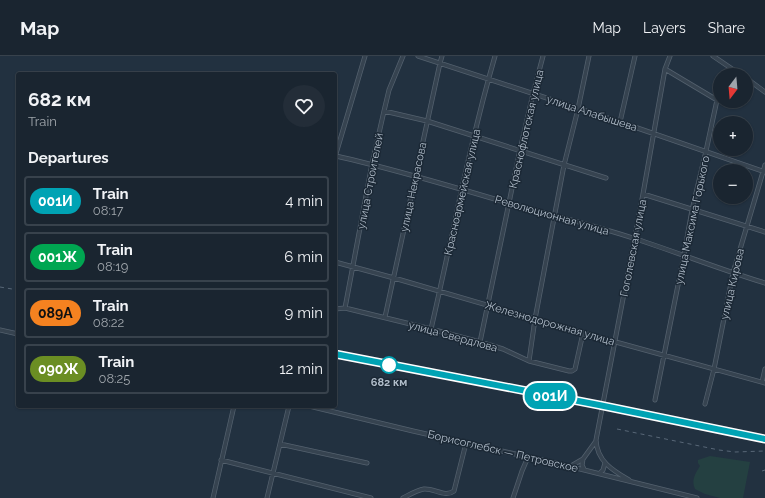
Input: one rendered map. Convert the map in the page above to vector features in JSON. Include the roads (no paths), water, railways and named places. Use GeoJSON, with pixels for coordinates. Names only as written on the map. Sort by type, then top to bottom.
{"type":"FeatureCollection","features":[{"type":"Feature","properties":{"kind":"street"},"geometry":{"type":"LineString","coordinates":[[337,150],[365,56]]}},
{"type":"Feature","properties":{"kind":"street","name":"улица Строителей"},"geometry":{"type":"LineString","coordinates":[[345,308],[372,164],[384,111],[389,90],[403,56]]}},
{"type":"Feature","properties":{"kind":"street","name":"улица Алабышева"},"geometry":{"type":"LineString","coordinates":[[418,56],[654,133],[764,171]]}},
{"type":"Feature","properties":{"kind":"street","name":"улица Некрасова"},"geometry":{"type":"LineString","coordinates":[[384,317],[394,278],[442,56]]}},
{"type":"Feature","properties":{"kind":"street","name":"Красноармейская улица"},"geometry":{"type":"LineString","coordinates":[[431,329],[462,189],[488,79],[495,56]]}},
{"type":"Feature","properties":{"kind":"street","name":"Краснофлотская улица"},"geometry":{"type":"LineString","coordinates":[[480,342],[520,150],[543,56]]}},
{"type":"Feature","properties":{"kind":"street"},"geometry":{"type":"LineString","coordinates":[[529,361],[554,215],[589,56]]}},
{"type":"Feature","properties":{"kind":"street"},"geometry":{"type":"LineString","coordinates":[[620,122],[636,56]]}},
{"type":"Feature","properties":{"kind":"street","name":"Гоголевская улица"},"geometry":{"type":"LineString","coordinates":[[596,440],[616,341],[665,69],[670,56]]}},
{"type":"Feature","properties":{"kind":"street"},"geometry":{"type":"LineString","coordinates":[[713,56],[719,57],[732,68]]}},
{"type":"Feature","properties":{"kind":"street","name":"улица Максима Горького"},"geometry":{"type":"LineString","coordinates":[[655,400],[665,355],[692,210],[717,100],[665,69]]}},
{"type":"Feature","properties":{"kind":"street"},"geometry":{"type":"LineString","coordinates":[[753,83],[765,92]]}},
{"type":"Feature","properties":{"kind":"street"},"geometry":{"type":"LineString","coordinates":[[384,111],[427,121],[606,178]]}},
{"type":"Feature","properties":{"kind":"street","name":"Революционная улица"},"geometry":{"type":"LineString","coordinates":[[337,157],[416,175],[635,238],[765,283]]}},
{"type":"Feature","properties":{"kind":"street","name":"улица Кирова"},"geometry":{"type":"LineString","coordinates":[[705,404],[714,369],[733,273],[765,165]]}},
{"type":"Feature","properties":{"kind":"street"},"geometry":{"type":"LineString","coordinates":[[643,194],[765,232]]}},
{"type":"Feature","properties":{"kind":"street","name":"Железнодорожная улица"},"geometry":{"type":"LineString","coordinates":[[337,263],[763,382]]}},
{"type":"Feature","properties":{"kind":"street","name":"улица Свердлова"},"geometry":{"type":"LineString","coordinates":[[337,309],[345,308],[384,317],[480,342],[504,349],[529,361],[569,371],[575,369],[584,333]]}},
{"type":"Feature","properties":{"kind":"street"},"geometry":{"type":"LineString","coordinates":[[0,330],[16,334]]}},
{"type":"Feature","properties":{"kind":"street"},"geometry":{"type":"LineString","coordinates":[[763,382],[765,369]]}},
{"type":"Feature","properties":{"kind":"street"},"geometry":{"type":"LineString","coordinates":[[214,498],[221,460],[234,408]]}},
{"type":"Feature","properties":{"kind":"street"},"geometry":{"type":"LineString","coordinates":[[267,498],[289,408]]}},
{"type":"Feature","properties":{"kind":"street","name":"Борисоглебск — Петровское"},"geometry":{"type":"LineString","coordinates":[[317,408],[584,469],[697,498]]}},
{"type":"Feature","properties":{"kind":"street"},"geometry":{"type":"LineString","coordinates":[[584,469],[582,465],[583,459],[596,440]]}},
{"type":"Feature","properties":{"kind":"street"},"geometry":{"type":"LineString","coordinates":[[596,440],[598,449],[605,462],[613,471],[628,480]]}},
{"type":"Feature","properties":{"kind":"street"},"geometry":{"type":"LineString","coordinates":[[403,498],[420,490],[426,489],[447,495],[451,494],[454,491],[466,443]]}},
{"type":"Feature","properties":{"kind":"street"},"geometry":{"type":"LineString","coordinates":[[280,444],[366,463]]}},
{"type":"Feature","properties":{"kind":"street"},"geometry":{"type":"LineString","coordinates":[[513,498],[528,457]]}},
{"type":"Feature","properties":{"kind":"street"},"geometry":{"type":"LineString","coordinates":[[571,466],[583,459]]}},
{"type":"Feature","properties":{"kind":"street"},"geometry":{"type":"LineString","coordinates":[[221,460],[371,498]]}},
{"type":"Feature","properties":{"kind":"street"},"geometry":{"type":"LineString","coordinates":[[600,473],[604,470],[605,462]]}},
{"type":"Feature","properties":{"kind":"railway"},"geometry":{"type":"LineString","coordinates":[[0,287],[16,290]]}},
{"type":"Feature","properties":{"kind":"railway"},"geometry":{"type":"LineString","coordinates":[[337,354],[765,439]]}},
{"type":"Feature","properties":{"kind":"railway"},"geometry":{"type":"LineString","coordinates":[[617,429],[719,450],[735,452],[765,451]]}},
{"type":"Feature","properties":{"kind":"train","name":"001И"},"geometry":{"type":"LineString","coordinates":[[337,354],[765,439]]}},
{"type":"Feature","properties":{"kind":"place","name":"682 км"},"geometry":{"type":"Point","coordinates":[389,365]}}]}
